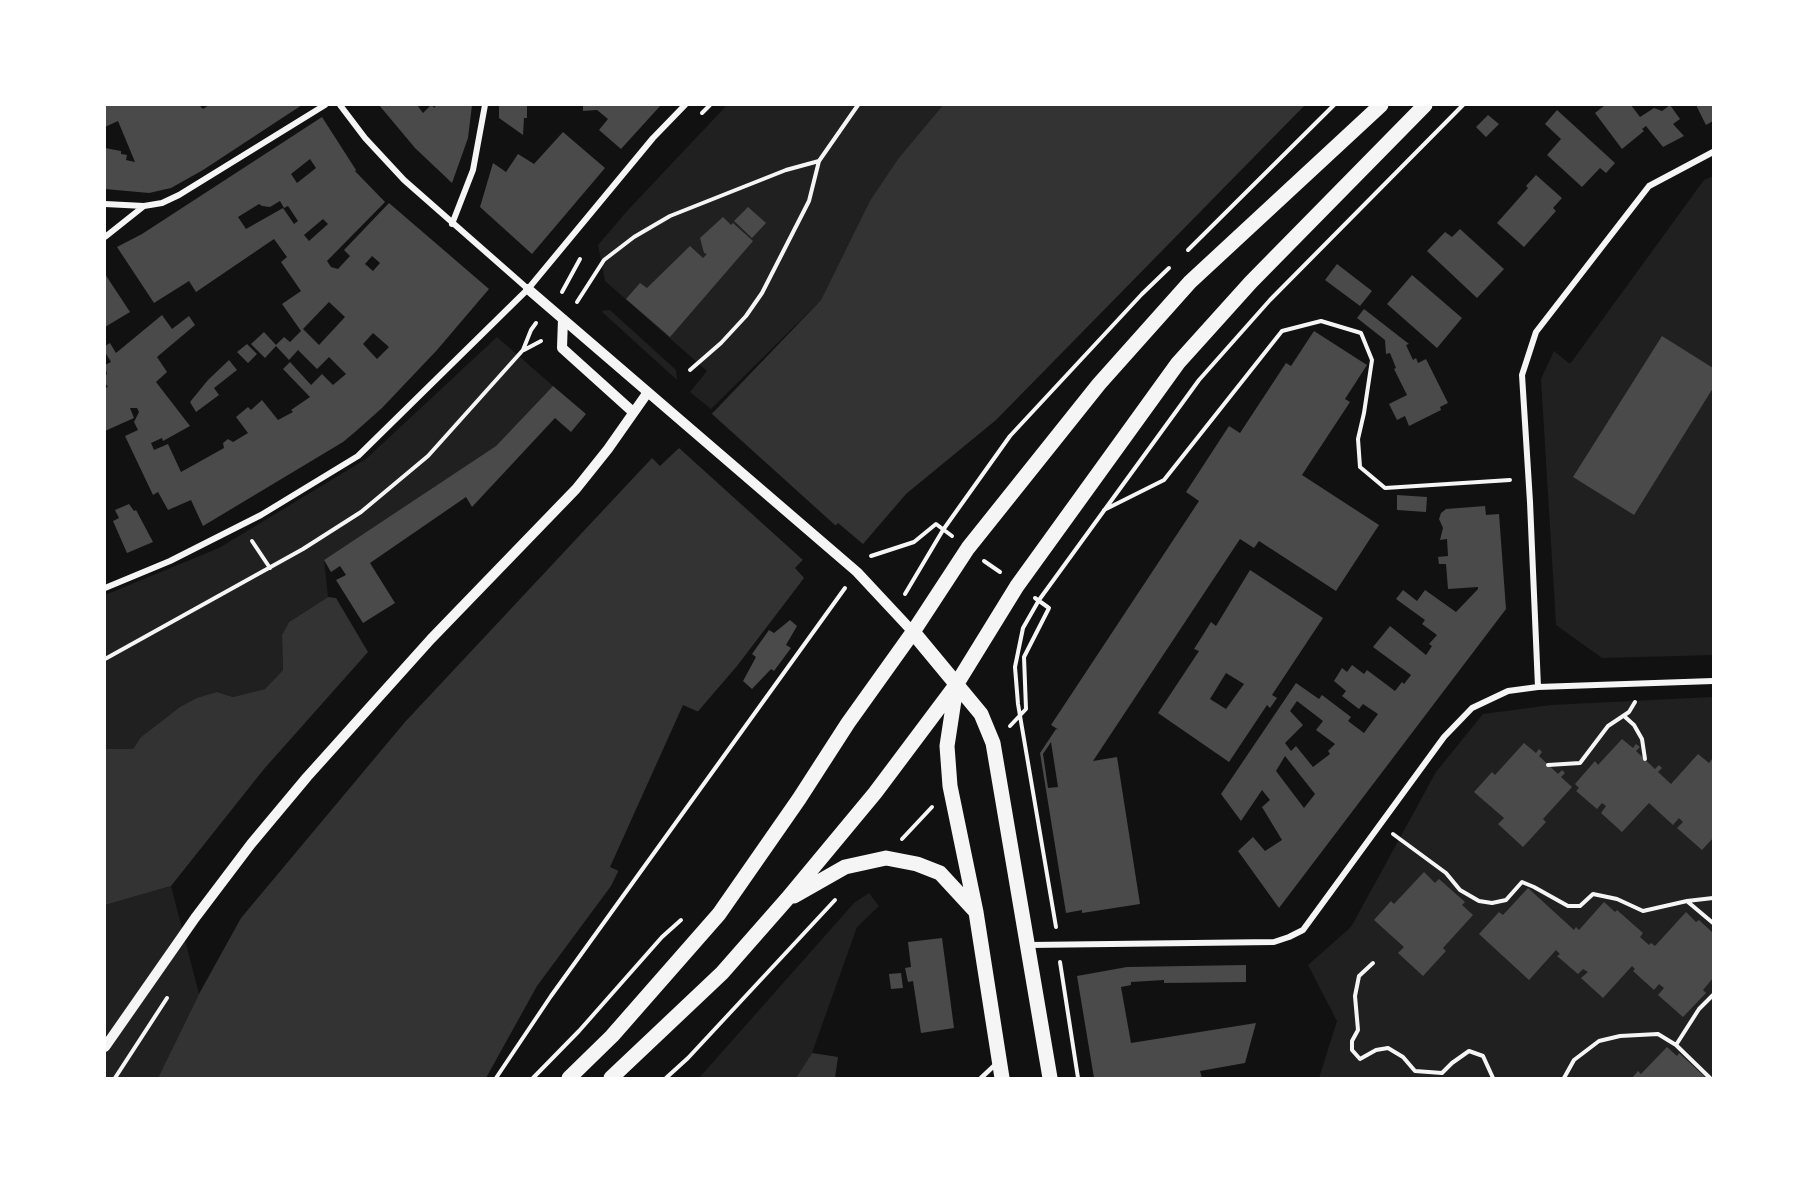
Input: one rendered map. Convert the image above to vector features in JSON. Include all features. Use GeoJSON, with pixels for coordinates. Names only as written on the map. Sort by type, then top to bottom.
{"type":"FeatureCollection","features":[{"type":"Feature","properties":{"kind":"main road"},"geometry":{"type":"LineString","coordinates":[[568,1078],[612,1036],[719,914],[968,548],[1100,384],[1190,282],[1381,105]]}},
{"type":"Feature","properties":{"kind":"main road"},"geometry":{"type":"LineString","coordinates":[[611,1078],[722,973],[787,899],[875,792],[956,685],[1017,586],[1178,363],[1265,267],[1425,105]]}},
{"type":"Feature","properties":{"kind":"main road"},"geometry":{"type":"LineString","coordinates":[[913,632],[981,714],[993,743],[1050,1078]]}},
{"type":"Feature","properties":{"kind":"main road"},"geometry":{"type":"LineString","coordinates":[[956,685],[947,746],[950,786],[976,912],[1002,1078]]}},
{"type":"Feature","properties":{"kind":"main road"},"geometry":{"type":"LineString","coordinates":[[787,899],[845,867],[886,858],[917,864],[940,873],[976,912]]}},
{"type":"Feature","properties":{"kind":"street"},"geometry":{"type":"LineString","coordinates":[[105,204],[144,206],[162,203],[179,195],[325,105]]}},
{"type":"Feature","properties":{"kind":"street"},"geometry":{"type":"LineString","coordinates":[[340,105],[365,138],[404,180],[528,290],[857,572],[913,632]]}},
{"type":"Feature","properties":{"kind":"street"},"geometry":{"type":"LineString","coordinates":[[452,224],[473,170],[485,105]]}},
{"type":"Feature","properties":{"kind":"street"},"geometry":{"type":"LineString","coordinates":[[105,588],[170,561],[261,515],[357,456],[528,290],[653,138],[685,105]]}},
{"type":"Feature","properties":{"kind":"street"},"geometry":{"type":"LineString","coordinates":[[1538,687],[1522,375],[1536,332],[1649,186],[1713,152]]}},
{"type":"Feature","properties":{"kind":"street"},"geometry":{"type":"LineString","coordinates":[[105,236],[144,206]]}},
{"type":"Feature","properties":{"kind":"street"},"geometry":{"type":"LineString","coordinates":[[562,319],[562,348],[633,412]]}},
{"type":"Feature","properties":{"kind":"street"},"geometry":{"type":"LineString","coordinates":[[105,1047],[195,918],[251,844],[307,777],[431,639],[576,489],[608,449],[648,392]]}},
{"type":"Feature","properties":{"kind":"street"},"geometry":{"type":"LineString","coordinates":[[1028,945],[1274,942],[1289,937],[1303,930],[1444,736],[1472,708],[1508,692],[1538,687],[1713,681]]}},
{"type":"Feature","properties":{"kind":"lane"},"geometry":{"type":"LineString","coordinates":[[981,1078],[999,1061]]}},
{"type":"Feature","properties":{"kind":"path"},"geometry":{"type":"LineString","coordinates":[[690,370],[721,343],[746,316],[762,293],[809,201],[819,161],[858,105]]}},
{"type":"Feature","properties":{"kind":"path"},"geometry":{"type":"LineString","coordinates":[[1078,1078],[1018,704],[1014,667],[1023,628],[1039,600],[1199,380],[1233,340],[1320,248],[1463,105]]}},
{"type":"Feature","properties":{"kind":"path"},"geometry":{"type":"LineString","coordinates":[[578,302],[604,260],[634,237],[661,221],[786,170],[819,161]]}},
{"type":"Feature","properties":{"kind":"path"},"geometry":{"type":"LineString","coordinates":[[105,659],[270,568],[361,512],[428,456],[523,350],[531,330],[549,307]]}},
{"type":"Feature","properties":{"kind":"path"},"geometry":{"type":"LineString","coordinates":[[1104,511],[1164,480],[1282,331],[1321,321],[1361,333],[1372,360],[1358,440],[1360,467],[1385,488],[1529,479]]}},
{"type":"Feature","properties":{"kind":"path"},"geometry":{"type":"LineString","coordinates":[[523,350],[543,340]]}},
{"type":"Feature","properties":{"kind":"path"},"geometry":{"type":"LineString","coordinates":[[241,525],[270,568]]}},
{"type":"Feature","properties":{"kind":"path"},"geometry":{"type":"LineString","coordinates":[[496,1078],[551,996],[857,572]]}},
{"type":"Feature","properties":{"kind":"path"},"geometry":{"type":"LineString","coordinates":[[1548,765],[1580,763],[1608,726],[1629,712],[1646,684]]}},
{"type":"Feature","properties":{"kind":"path"},"geometry":{"type":"LineString","coordinates":[[1624,716],[1634,725],[1642,739],[1645,759]]}},
{"type":"Feature","properties":{"kind":"path"},"geometry":{"type":"LineString","coordinates":[[1381,824],[1446,873],[1460,890],[1479,901],[1492,903],[1506,900],[1522,882],[1568,906],[1580,906],[1593,894],[1617,899],[1643,911],[1713,898]]}},
{"type":"Feature","properties":{"kind":"path"},"geometry":{"type":"LineString","coordinates":[[666,1078],[688,1058],[836,899]]}},
{"type":"Feature","properties":{"kind":"path"},"geometry":{"type":"LineString","coordinates":[[1687,902],[1713,922]]}},
{"type":"Feature","properties":{"kind":"path"},"geometry":{"type":"LineString","coordinates":[[1372,963],[1359,976],[1355,996],[1358,1030],[1352,1041],[1352,1050],[1360,1059],[1376,1050],[1388,1048],[1403,1057],[1415,1071],[1442,1073],[1469,1051],[1483,1056],[1493,1078]]}},
{"type":"Feature","properties":{"kind":"path"},"geometry":{"type":"LineString","coordinates":[[116,1078],[174,988]]}},
{"type":"Feature","properties":{"kind":"path"},"geometry":{"type":"LineString","coordinates":[[1676,1045],[1699,1009],[1713,995]]}},
{"type":"Feature","properties":{"kind":"path"},"geometry":{"type":"LineString","coordinates":[[1563,1078],[1574,1060],[1599,1041],[1620,1036],[1658,1034],[1676,1045],[1710,1078]]}},
{"type":"Feature","properties":{"kind":"shaded area"},"geometry":{"type":"Polygon","coordinates":[[[727,105],[943,105],[898,159],[871,201],[821,300],[711,409],[690,392],[707,371],[605,281],[598,245],[727,105]]]}},
{"type":"Feature","properties":{"kind":"shaded area"},"geometry":{"type":"Polygon","coordinates":[[[943,105],[1305,105],[996,420],[906,494],[863,544],[838,523],[795,568],[804,578],[737,666],[694,716],[611,886],[537,986],[486,1078],[158,1078],[199,994],[241,918],[405,722],[652,458],[660,466],[821,300],[870,201],[898,159],[943,105]]]}},
{"type":"Feature","properties":{"kind":"shaded area"},"geometry":{"type":"Polygon","coordinates":[[[1713,176],[1713,655],[1602,658],[1556,625],[1541,379],[1554,351],[1570,364],[1704,180],[1713,176]]]}},
{"type":"Feature","properties":{"kind":"shaded area"},"geometry":{"type":"Polygon","coordinates":[[[610,310],[676,370],[677,380],[601,311],[610,310]]]}},
{"type":"Feature","properties":{"kind":"shaded area"},"geometry":{"type":"Polygon","coordinates":[[[497,337],[553,386],[496,446],[324,560],[328,597],[289,622],[282,635],[283,670],[265,689],[233,697],[217,692],[180,707],[141,737],[133,749],[105,749],[105,595],[219,548],[366,459],[497,337]]]}},
{"type":"Feature","properties":{"kind":"shaded area"},"geometry":{"type":"Polygon","coordinates":[[[328,597],[336,598],[368,652],[264,769],[171,886],[105,905],[105,749],[133,749],[141,737],[180,707],[197,698],[217,692],[233,697],[265,689],[283,670],[282,635],[289,622],[328,597]]]}},
{"type":"Feature","properties":{"kind":"shaded area"},"geometry":{"type":"Polygon","coordinates":[[[1713,697],[1713,1078],[1319,1078],[1337,1021],[1308,965],[1351,927],[1436,772],[1483,714],[1551,705],[1713,697]]]}},
{"type":"Feature","properties":{"kind":"shaded area"},"geometry":{"type":"Polygon","coordinates":[[[171,886],[199,994],[158,1078],[105,1078],[105,905],[171,886]]]}},
{"type":"Feature","properties":{"kind":"shaded area"},"geometry":{"type":"Polygon","coordinates":[[[869,893],[879,906],[857,927],[812,1053],[796,1078],[699,1078],[854,903],[869,893]]]}},
{"type":"Feature","properties":{"kind":"shaded area"},"geometry":{"type":"Polygon","coordinates":[[[812,1053],[838,1057],[835,1078],[796,1078],[812,1053]]]}},
{"type":"Feature","properties":{"kind":"pier"},"geometry":{"type":"Polygon","coordinates":[[[711,413],[836,526],[804,561],[679,448],[711,413]]]}},
{"type":"Feature","properties":{"kind":"pier"},"geometry":{"type":"Polygon","coordinates":[[[683,705],[699,712],[621,872],[610,867],[683,705]]]}},
{"type":"Feature","properties":{"kind":"building"},"geometry":{"type":"Polygon","coordinates":[[[105,105],[199,105],[203,109],[209,105],[302,105],[203,170],[171,188],[149,193],[105,189],[105,148],[121,151],[121,154],[127,155],[126,160],[135,162],[118,121],[105,127],[105,105]]]}},
{"type":"Feature","properties":{"kind":"building"},"geometry":{"type":"Polygon","coordinates":[[[379,105],[417,105],[423,113],[431,105],[435,108],[435,105],[472,105],[468,138],[452,183],[415,148],[379,105]]]}},
{"type":"Feature","properties":{"kind":"building"},"geometry":{"type":"Polygon","coordinates":[[[499,105],[527,105],[523,135],[499,118],[499,105]]]}},
{"type":"Feature","properties":{"kind":"building"},"geometry":{"type":"Polygon","coordinates":[[[583,105],[661,105],[621,149],[599,130],[608,119],[597,110],[583,111],[583,105]]]}},
{"type":"Feature","properties":{"kind":"building"},"geometry":{"type":"Polygon","coordinates":[[[1605,105],[1631,105],[1640,117],[1654,108],[1662,111],[1670,105],[1680,119],[1673,124],[1684,136],[1663,147],[1646,126],[1642,129],[1644,131],[1622,149],[1595,113],[1605,105]]]}},
{"type":"Feature","properties":{"kind":"building"},"geometry":{"type":"Polygon","coordinates":[[[1696,105],[1713,105],[1713,121],[1706,125],[1696,105]]]}},
{"type":"Feature","properties":{"kind":"building"},"geometry":{"type":"Polygon","coordinates":[[[1557,110],[1615,163],[1606,173],[1600,168],[1582,187],[1547,155],[1561,139],[1545,124],[1557,110]]]}},
{"type":"Feature","properties":{"kind":"building"},"geometry":{"type":"Polygon","coordinates":[[[1488,115],[1499,124],[1486,137],[1476,127],[1488,115]]]}},
{"type":"Feature","properties":{"kind":"building"},"geometry":{"type":"Polygon","coordinates":[[[322,117],[355,171],[385,202],[327,261],[331,267],[338,269],[350,256],[344,250],[389,203],[489,289],[437,350],[382,408],[343,442],[203,526],[191,500],[168,510],[158,492],[153,495],[125,436],[138,430],[134,422],[139,412],[137,408],[130,408],[134,418],[105,431],[105,388],[108,387],[105,383],[107,374],[105,365],[111,362],[105,352],[105,346],[110,343],[116,353],[162,315],[172,329],[189,316],[195,325],[157,357],[167,372],[156,382],[190,426],[163,441],[162,438],[151,443],[154,450],[168,444],[181,472],[224,448],[223,443],[228,439],[233,442],[248,433],[236,417],[248,407],[251,410],[262,400],[278,420],[293,412],[291,410],[310,397],[283,369],[290,362],[311,385],[322,374],[333,385],[346,374],[329,357],[317,369],[298,350],[289,360],[276,346],[265,358],[251,344],[264,332],[276,345],[284,337],[290,342],[301,331],[282,304],[301,291],[281,262],[287,257],[274,239],[196,292],[189,281],[154,303],[117,247],[142,234],[322,117]],[[310,159],[291,174],[297,183],[316,168],[310,159]],[[280,201],[270,207],[259,204],[238,217],[246,229],[283,208],[294,224],[298,221],[288,206],[284,208],[280,201]],[[323,219],[304,235],[309,241],[328,224],[323,219]],[[372,256],[365,264],[373,271],[380,263],[372,256]],[[329,302],[303,329],[319,345],[345,317],[329,302]],[[373,333],[363,344],[377,359],[389,347],[373,333]]]}},
{"type":"Feature","properties":{"kind":"building"},"geometry":{"type":"Polygon","coordinates":[[[563,132],[605,168],[532,254],[480,207],[493,163],[506,172],[518,154],[534,164],[563,132]]]}},
{"type":"Feature","properties":{"kind":"building"},"geometry":{"type":"Polygon","coordinates":[[[1536,175],[1562,198],[1553,208],[1556,211],[1524,247],[1497,223],[1528,188],[1526,186],[1536,175]]]}},
{"type":"Feature","properties":{"kind":"building"},"geometry":{"type":"Polygon","coordinates":[[[748,207],[766,223],[752,238],[734,221],[748,207]]]}},
{"type":"Feature","properties":{"kind":"building"},"geometry":{"type":"Polygon","coordinates":[[[723,217],[753,241],[670,337],[626,299],[640,283],[647,288],[690,246],[703,258],[707,254],[704,253],[700,238],[723,217]]]}},
{"type":"Feature","properties":{"kind":"building"},"geometry":{"type":"Polygon","coordinates":[[[1460,229],[1504,269],[1477,298],[1427,251],[1445,232],[1452,237],[1460,229]]]}},
{"type":"Feature","properties":{"kind":"building"},"geometry":{"type":"Polygon","coordinates":[[[1337,264],[1372,291],[1360,306],[1325,280],[1337,264]]]}},
{"type":"Feature","properties":{"kind":"building"},"geometry":{"type":"Polygon","coordinates":[[[105,274],[130,312],[105,327],[105,274]]]}},
{"type":"Feature","properties":{"kind":"building"},"geometry":{"type":"Polygon","coordinates":[[[1412,275],[1462,318],[1437,348],[1387,304],[1412,275]]]}},
{"type":"Feature","properties":{"kind":"building"},"geometry":{"type":"Polygon","coordinates":[[[1364,309],[1409,344],[1406,345],[1413,360],[1416,358],[1418,363],[1426,359],[1448,403],[1440,407],[1441,410],[1409,426],[1405,416],[1397,420],[1389,404],[1407,395],[1394,369],[1396,368],[1390,353],[1386,354],[1385,340],[1357,318],[1364,309]]]}},
{"type":"Feature","properties":{"kind":"building"},"geometry":{"type":"Polygon","coordinates":[[[1314,331],[1367,365],[1345,399],[1350,402],[1302,475],[1379,525],[1336,591],[1259,541],[1254,548],[1240,539],[1093,761],[1117,757],[1140,904],[1082,913],[1082,910],[1066,913],[1040,753],[1056,729],[1059,730],[1051,725],[1199,501],[1186,492],[1229,426],[1240,433],[1286,363],[1291,366],[1314,331]],[[1051,742],[1043,754],[1048,788],[1058,787],[1051,742]]]}},
{"type":"Feature","properties":{"kind":"building"},"geometry":{"type":"Polygon","coordinates":[[[1662,336],[1713,368],[1713,388],[1634,515],[1573,477],[1662,336]]]}},
{"type":"Feature","properties":{"kind":"building"},"geometry":{"type":"Polygon","coordinates":[[[247,344],[257,354],[248,363],[237,352],[247,344]]]}},
{"type":"Feature","properties":{"kind":"building"},"geometry":{"type":"Polygon","coordinates":[[[229,360],[237,370],[214,388],[219,395],[196,412],[190,402],[229,360]]]}},
{"type":"Feature","properties":{"kind":"building"},"geometry":{"type":"Polygon","coordinates":[[[553,386],[586,414],[571,432],[555,418],[472,507],[466,497],[370,563],[395,603],[363,623],[336,580],[346,575],[340,566],[331,572],[324,560],[496,446],[553,386]]]}},
{"type":"Feature","properties":{"kind":"building"},"geometry":{"type":"Polygon","coordinates":[[[1397,495],[1427,497],[1426,512],[1397,510],[1397,495]]]}},
{"type":"Feature","properties":{"kind":"building"},"geometry":{"type":"Polygon","coordinates":[[[129,504],[134,511],[136,510],[153,542],[127,553],[113,521],[119,518],[115,510],[129,504]]]}},
{"type":"Feature","properties":{"kind":"building"},"geometry":{"type":"Polygon","coordinates":[[[1485,506],[1486,515],[1499,514],[1506,609],[1279,908],[1238,851],[1253,837],[1265,851],[1282,840],[1262,807],[1270,800],[1262,790],[1241,821],[1221,794],[1296,683],[1319,699],[1322,695],[1351,717],[1348,721],[1364,733],[1378,714],[1363,704],[1359,709],[1342,696],[1346,691],[1334,681],[1342,668],[1347,672],[1352,665],[1364,674],[1367,670],[1395,691],[1402,682],[1404,684],[1411,675],[1373,647],[1390,626],[1426,655],[1432,646],[1429,644],[1437,635],[1422,624],[1425,620],[1396,599],[1403,590],[1417,601],[1425,590],[1456,612],[1478,589],[1478,587],[1448,589],[1446,564],[1439,564],[1438,557],[1448,556],[1447,539],[1440,540],[1443,528],[1439,519],[1441,513],[1446,509],[1485,506]],[[1297,701],[1290,711],[1303,725],[1285,743],[1291,751],[1296,746],[1313,767],[1330,754],[1328,751],[1335,744],[1316,730],[1323,721],[1297,701]],[[1285,756],[1276,771],[1304,808],[1315,794],[1285,756]]]}},
{"type":"Feature","properties":{"kind":"building"},"geometry":{"type":"Polygon","coordinates":[[[1250,570],[1323,618],[1272,695],[1277,698],[1270,708],[1267,705],[1229,762],[1158,713],[1199,651],[1194,649],[1211,622],[1216,626],[1250,570]],[[1226,673],[1210,699],[1226,709],[1244,684],[1226,673]]]}},
{"type":"Feature","properties":{"kind":"building"},"geometry":{"type":"Polygon","coordinates":[[[790,620],[797,626],[786,645],[791,648],[774,671],[771,669],[752,689],[743,681],[756,657],[752,654],[769,630],[774,633],[790,620]]]}},
{"type":"Feature","properties":{"kind":"building"},"geometry":{"type":"Polygon","coordinates":[[[1622,739],[1633,748],[1636,744],[1640,747],[1636,751],[1655,769],[1659,765],[1662,768],[1658,772],[1671,784],[1698,754],[1709,763],[1713,758],[1713,838],[1702,850],[1677,828],[1683,822],[1679,818],[1673,825],[1649,803],[1622,832],[1601,813],[1606,806],[1602,803],[1597,809],[1576,791],[1579,788],[1575,784],[1595,761],[1598,765],[1622,739]]]}},
{"type":"Feature","properties":{"kind":"building"},"geometry":{"type":"Polygon","coordinates":[[[1524,743],[1536,753],[1539,749],[1542,752],[1539,756],[1558,774],[1562,770],[1565,773],[1561,777],[1572,787],[1543,819],[1546,822],[1523,847],[1498,824],[1504,818],[1474,792],[1492,772],[1495,775],[1524,743]]]}},
{"type":"Feature","properties":{"kind":"building"},"geometry":{"type":"Polygon","coordinates":[[[1424,872],[1435,883],[1439,879],[1465,902],[1462,905],[1473,915],[1443,948],[1446,951],[1423,976],[1398,953],[1404,947],[1374,920],[1391,901],[1394,904],[1424,872]]]}},
{"type":"Feature","properties":{"kind":"building"},"geometry":{"type":"Polygon","coordinates":[[[1528,888],[1574,930],[1576,927],[1579,930],[1604,902],[1615,912],[1617,910],[1643,933],[1640,937],[1649,945],[1651,943],[1655,946],[1686,912],[1713,933],[1713,978],[1703,990],[1706,993],[1683,1017],[1658,995],[1664,988],[1659,984],[1654,990],[1633,971],[1635,969],[1632,966],[1603,998],[1581,978],[1588,972],[1583,969],[1578,974],[1557,956],[1560,954],[1556,950],[1529,980],[1479,934],[1499,912],[1503,915],[1528,888]]]}},
{"type":"Feature","properties":{"kind":"building"},"geometry":{"type":"Polygon","coordinates":[[[942,938],[954,1028],[921,1033],[913,981],[908,982],[905,968],[911,967],[908,942],[942,938]]]}},
{"type":"Feature","properties":{"kind":"building"},"geometry":{"type":"Polygon","coordinates":[[[1246,965],[1246,982],[1164,983],[1164,980],[1131,982],[1131,985],[1121,987],[1131,1043],[1256,1023],[1245,1063],[1200,1071],[1202,1078],[1094,1078],[1077,976],[1127,967],[1246,965]]]}},
{"type":"Feature","properties":{"kind":"building"},"geometry":{"type":"Polygon","coordinates":[[[901,973],[903,988],[891,989],[889,974],[901,973]]]}},
{"type":"Feature","properties":{"kind":"building"},"geometry":{"type":"Polygon","coordinates":[[[1667,1047],[1677,1056],[1679,1053],[1705,1077],[1632,1078],[1638,1071],[1641,1074],[1667,1047]]]}}]}
